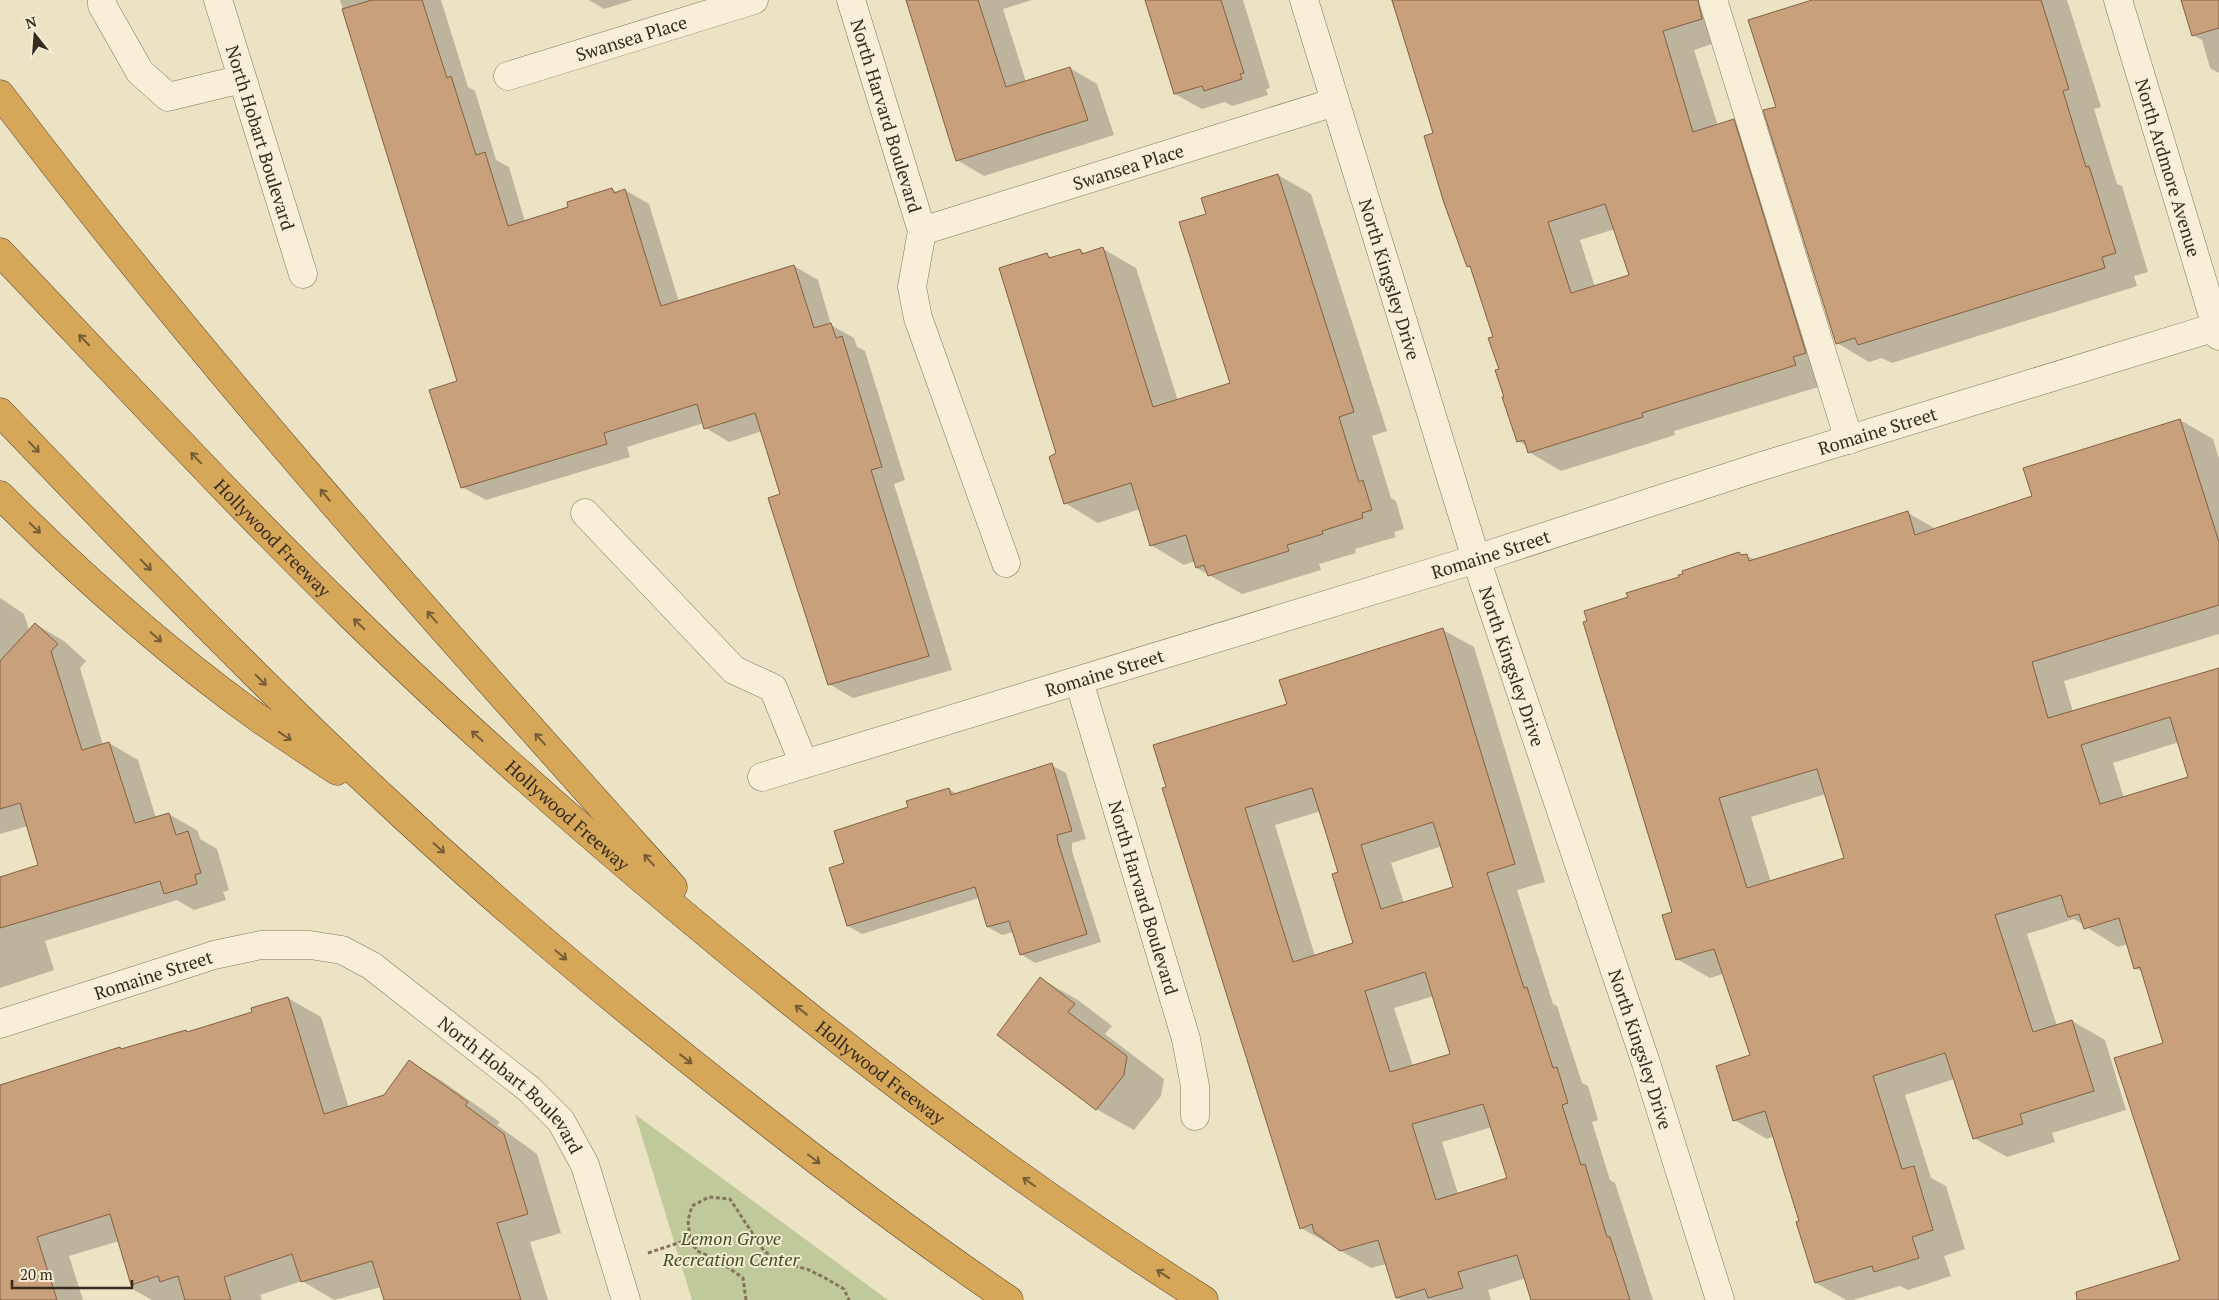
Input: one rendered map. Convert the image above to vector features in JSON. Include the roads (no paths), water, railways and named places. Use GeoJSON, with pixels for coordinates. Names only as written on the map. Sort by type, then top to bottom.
{"type":"FeatureCollection","features":[{"type":"Feature","properties":{"kind":"highway"},"geometry":{"type":"LineString","coordinates":[[0,94],[240,395],[339,512],[740,961]]}},
{"type":"Feature","properties":{"kind":"highway","name":"Hollywood Freeway"},"geometry":{"type":"LineString","coordinates":[[0,252],[231,495],[365,630],[473,732],[601,845],[740,961],[869,1064],[1010,1168],[1162,1274],[1204,1300]]}},
{"type":"Feature","properties":{"kind":"highway"},"geometry":{"type":"LineString","coordinates":[[0,412],[149,568],[275,694],[402,815],[533,932],[674,1050],[909,1230],[1009,1300]]}},
{"type":"Feature","properties":{"kind":"highway"},"geometry":{"type":"LineString","coordinates":[[0,495],[99,588],[177,655],[260,719],[402,815]]}},
{"type":"Feature","properties":{"kind":"street"},"geometry":{"type":"LineString","coordinates":[[102,0],[102,5],[140,72],[168,97],[242,79]]}},
{"type":"Feature","properties":{"kind":"street","name":"North Hobart Boulevard"},"geometry":{"type":"LineString","coordinates":[[218,0],[302,274]]}},
{"type":"Feature","properties":{"kind":"street","name":"Swansea Place"},"geometry":{"type":"LineString","coordinates":[[508,76],[754,0]]}},
{"type":"Feature","properties":{"kind":"street","name":"North Harvard Boulevard"},"geometry":{"type":"LineString","coordinates":[[851,0],[922,231]]}},
{"type":"Feature","properties":{"kind":"street","name":"North Kingsley Drive"},"geometry":{"type":"LineString","coordinates":[[1304,0],[1476,559],[1643,1054],[1720,1300]]}},
{"type":"Feature","properties":{"kind":"street"},"geometry":{"type":"LineString","coordinates":[[1713,0],[1850,440]]}},
{"type":"Feature","properties":{"kind":"street","name":"North Ardmore Avenue"},"geometry":{"type":"LineString","coordinates":[[2118,0],[2218,330]]}},
{"type":"Feature","properties":{"kind":"street","name":"Swansea Place"},"geometry":{"type":"LineString","coordinates":[[922,231],[1335,102]]}},
{"type":"Feature","properties":{"kind":"street"},"geometry":{"type":"LineString","coordinates":[[922,231],[912,287],[918,318],[1006,563]]}},
{"type":"Feature","properties":{"kind":"street","name":"Romaine Street"},"geometry":{"type":"LineString","coordinates":[[762,777],[1476,559],[1850,440],[2218,330]]}},
{"type":"Feature","properties":{"kind":"street"},"geometry":{"type":"LineString","coordinates":[[585,513],[734,670],[773,688],[804,764]]}},
{"type":"Feature","properties":{"kind":"street","name":"North Harvard Boulevard"},"geometry":{"type":"LineString","coordinates":[[1079,681],[1186,1039],[1195,1086],[1195,1116]]}},
{"type":"Feature","properties":{"kind":"street","name":"Romaine Street"},"geometry":{"type":"LineString","coordinates":[[0,1024],[214,954],[261,945],[310,945]]}},
{"type":"Feature","properties":{"kind":"street","name":"North Hobart Boulevard"},"geometry":{"type":"LineString","coordinates":[[310,945],[342,950],[372,966],[529,1089],[561,1121],[585,1165],[626,1300]]}},
{"type":"Feature","properties":{"kind":"park label","name":"Lemon Grove Recreation Center"},"geometry":{"type":"Point","coordinates":[731,1248]}}]}
